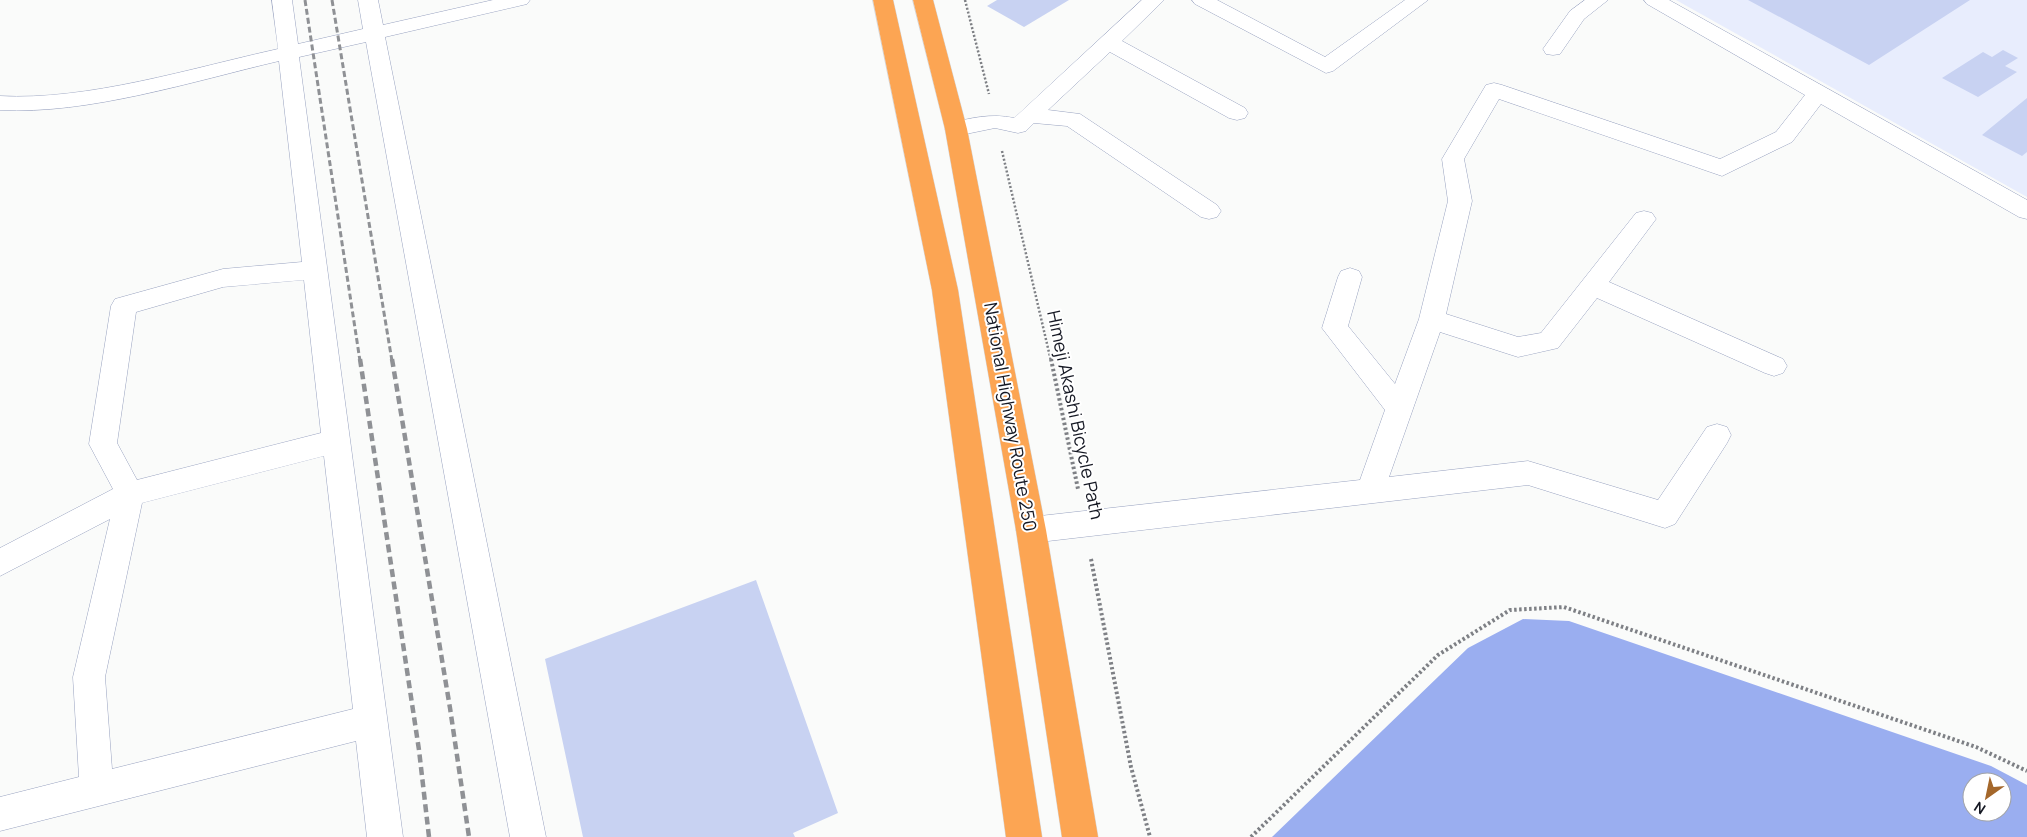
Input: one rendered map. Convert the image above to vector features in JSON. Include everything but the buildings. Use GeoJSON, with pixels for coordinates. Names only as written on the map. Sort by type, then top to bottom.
{"type":"FeatureCollection","features":[{"type":"Feature","properties":{"kind":"highway"},"geometry":{"type":"LineString","coordinates":[[883,0],[945,290],[1024,837]]}},
{"type":"Feature","properties":{"kind":"highway","name":"National Highway Route 250"},"geometry":{"type":"LineString","coordinates":[[923,0],[956,129],[1031,530],[1080,837]]}},
{"type":"Feature","properties":{"kind":"street"},"geometry":{"type":"LineString","coordinates":[[282,0],[290,52],[385,837]]}},
{"type":"Feature","properties":{"kind":"street"},"geometry":{"type":"LineString","coordinates":[[368,0],[528,837]]}},
{"type":"Feature","properties":{"kind":"street"},"geometry":{"type":"LineString","coordinates":[[0,103],[18,104],[103,95],[520,0]]}},
{"type":"Feature","properties":{"kind":"street"},"geometry":{"type":"LineString","coordinates":[[956,129],[995,121],[1018,126],[1154,0]]}},
{"type":"Feature","properties":{"kind":"street"},"geometry":{"type":"LineString","coordinates":[[1202,0],[1319,71],[1418,0]]}},
{"type":"Feature","properties":{"kind":"street"},"geometry":{"type":"LineString","coordinates":[[1553,49],[1578,15],[1598,0]]}},
{"type":"Feature","properties":{"kind":"street"},"geometry":{"type":"LineString","coordinates":[[1654,0],[2027,210]]}},
{"type":"Feature","properties":{"kind":"street"},"geometry":{"type":"LineString","coordinates":[[1108,42],[1237,113]]}},
{"type":"Feature","properties":{"kind":"street"},"geometry":{"type":"LineString","coordinates":[[1370,491],[1432,319],[1460,201],[1453,159],[1494,90],[1722,168],[1784,137],[1818,93]]}},
{"type":"Feature","properties":{"kind":"street"},"geometry":{"type":"LineString","coordinates":[[1030,116],[1072,119],[1209,210]]}},
{"type":"Feature","properties":{"kind":"street"},"geometry":{"type":"LineString","coordinates":[[1432,319],[1518,347],[1549,341],[1644,219]]}},
{"type":"Feature","properties":{"kind":"street"},"geometry":{"type":"LineString","coordinates":[[97,790],[89,677],[130,494],[103,444],[124,306],[223,278],[316,270]]}},
{"type":"Feature","properties":{"kind":"street"},"geometry":{"type":"LineString","coordinates":[[1350,277],[1335,328],[1400,409]]}},
{"type":"Feature","properties":{"kind":"street"},"geometry":{"type":"LineString","coordinates":[[1592,285],[1774,366]]}},
{"type":"Feature","properties":{"kind":"street"},"geometry":{"type":"LineString","coordinates":[[1031,530],[1528,473],[1665,515],[1717,435]]}},
{"type":"Feature","properties":{"kind":"street"},"geometry":{"type":"LineString","coordinates":[[0,563],[130,494],[337,441]]}},
{"type":"Feature","properties":{"kind":"street"},"geometry":{"type":"LineString","coordinates":[[0,814],[371,721]]}},
{"type":"Feature","properties":{"kind":"path","name":"Himeji Akashi Bicycle Path"},"geometry":{"type":"LineString","coordinates":[[965,0],[1064,415],[1131,767],[1150,837]]}},
{"type":"Feature","properties":{"kind":"path"},"geometry":{"type":"LineString","coordinates":[[1251,837],[1438,655],[1510,610],[1564,607],[1976,747],[2027,771]]}},
{"type":"Feature","properties":{"kind":"shaded area"},"geometry":{"type":"Polygon","coordinates":[[[1676,0],[2027,0],[2027,197],[1676,0]]]}},
{"type":"Feature","properties":{"kind":"water"},"geometry":{"type":"Polygon","coordinates":[[[1523,619],[1569,621],[1991,766],[2002,772],[1962,772],[1962,822],[2012,822],[2012,777],[2027,785],[2027,837],[1272,837],[1468,648],[1523,619]]]}},
{"type":"Feature","properties":{"kind":"railway"},"geometry":{"type":"LineString","coordinates":[[305,0],[360,361]]}},
{"type":"Feature","properties":{"kind":"railway"},"geometry":{"type":"LineString","coordinates":[[332,0],[392,361]]}},
{"type":"Feature","properties":{"kind":"railway"},"geometry":{"type":"LineString","coordinates":[[360,359],[419,750],[429,837]]}},
{"type":"Feature","properties":{"kind":"railway"},"geometry":{"type":"LineString","coordinates":[[392,359],[450,708],[469,837]]}}]}
